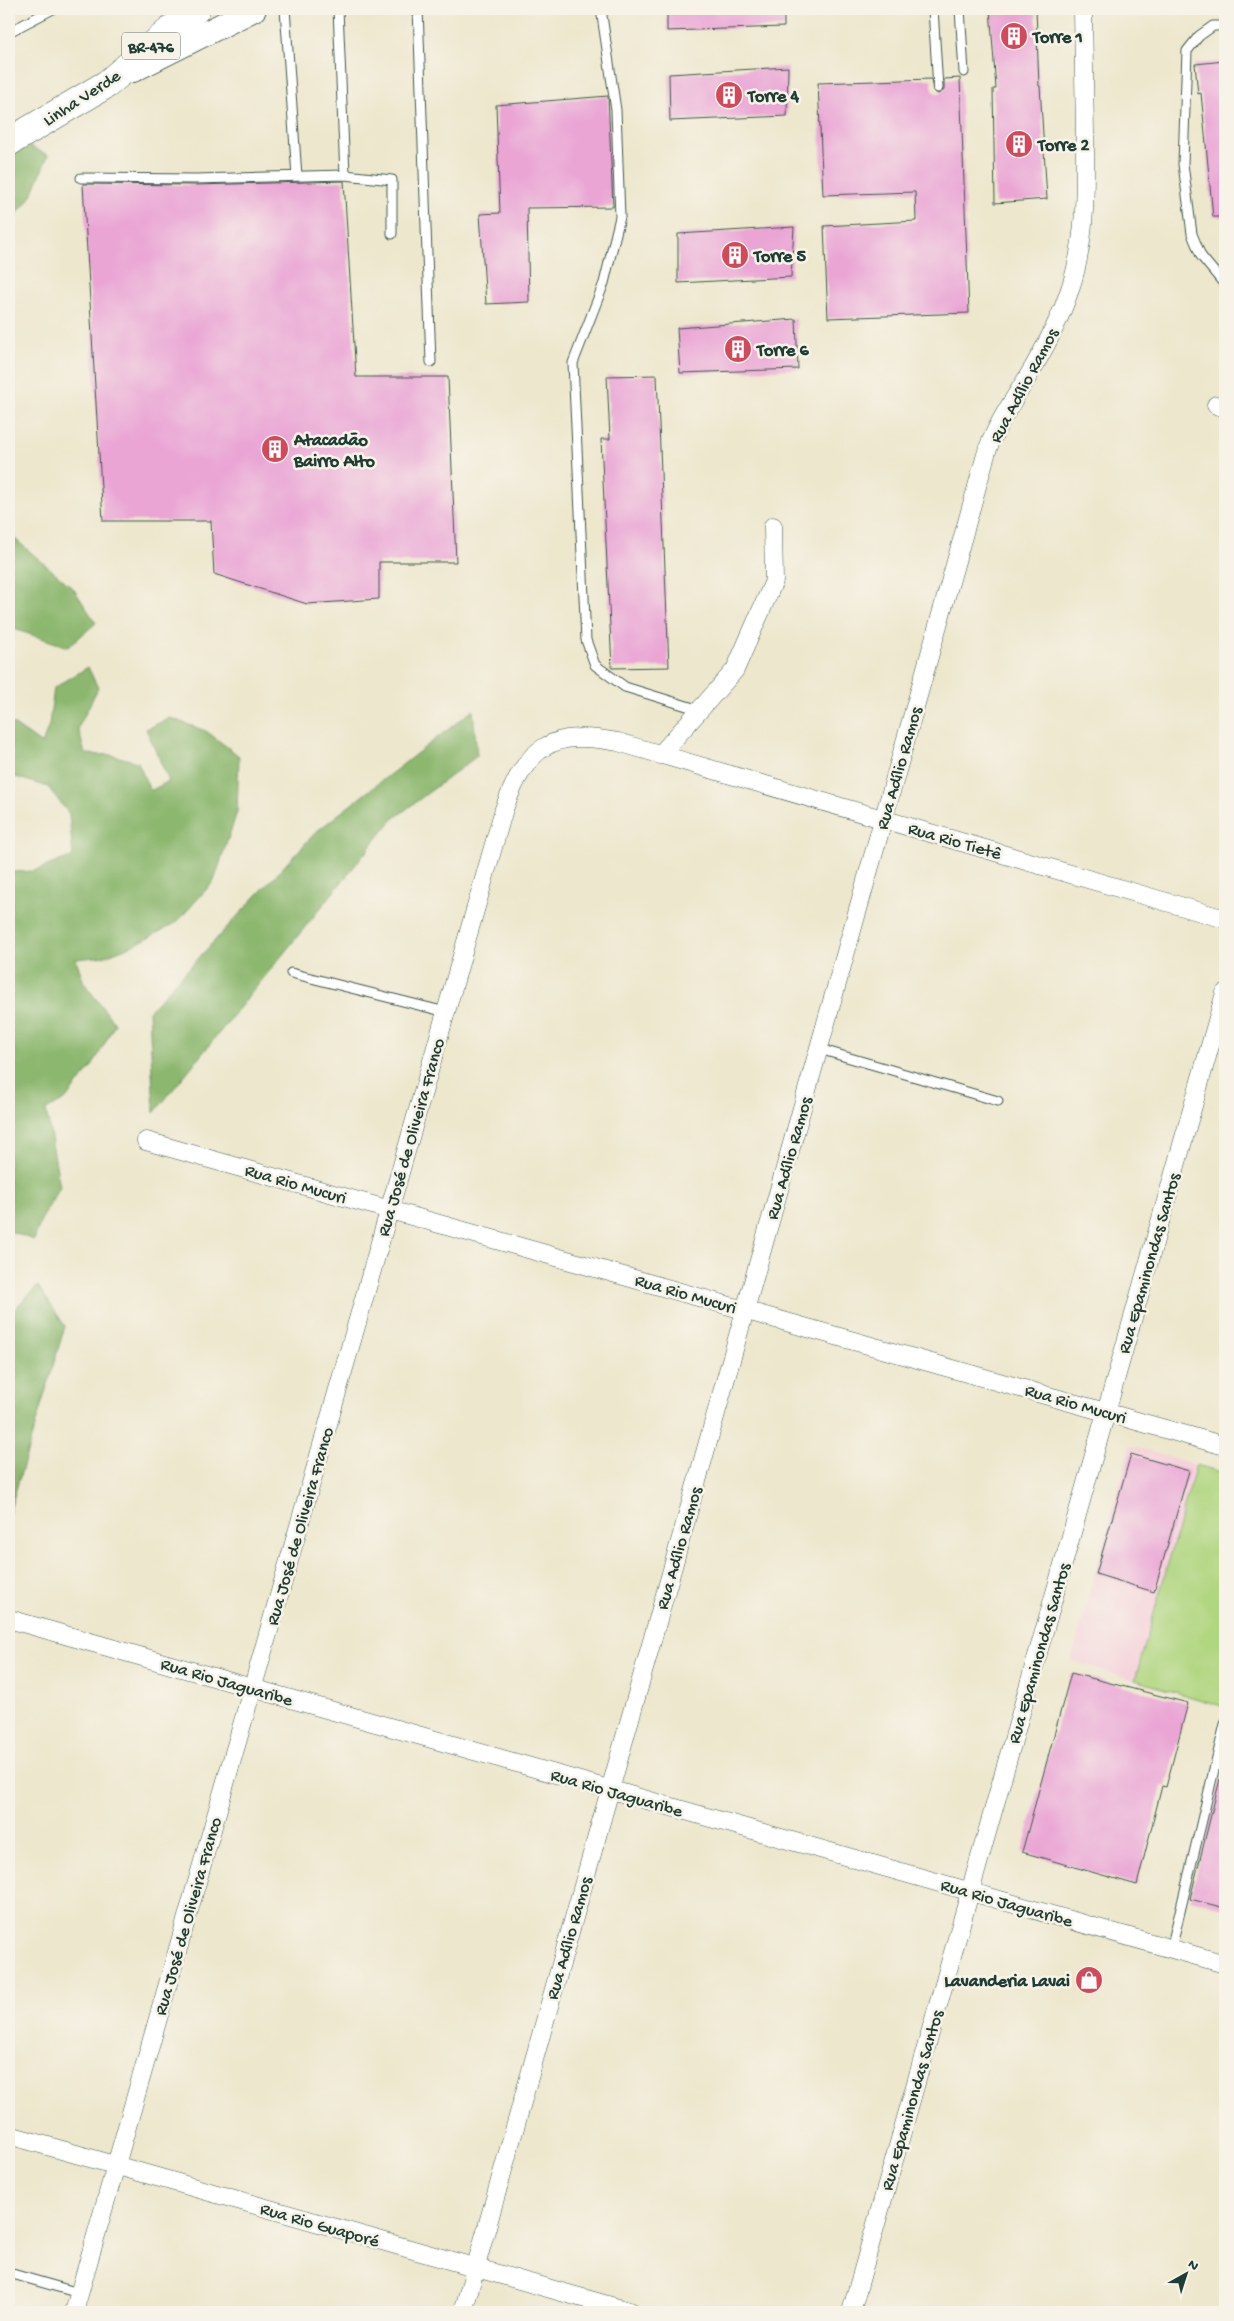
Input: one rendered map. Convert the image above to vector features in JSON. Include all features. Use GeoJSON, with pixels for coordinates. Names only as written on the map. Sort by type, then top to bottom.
{"type":"FeatureCollection","features":[{"type":"Feature","properties":{"kind":"highway","name":"Linha Verde"},"geometry":{"type":"LineString","coordinates":[[9,142],[107,84],[196,9]]}},
{"type":"Feature","properties":{"kind":"main road"},"geometry":{"type":"LineString","coordinates":[[107,84],[254,9]]}},
{"type":"Feature","properties":{"kind":"street","name":"Rua Adílio Ramos"},"geometry":{"type":"LineString","coordinates":[[463,2312],[988,451],[1003,414],[1028,377],[1058,318],[1070,289],[1079,256],[1084,220],[1085,181],[1083,9]]}},
{"type":"Feature","properties":{"kind":"street"},"geometry":{"type":"LineString","coordinates":[[660,755],[736,670],[774,581],[773,526]]}},
{"type":"Feature","properties":{"kind":"street","name":"Rua Rio Tietê"},"geometry":{"type":"LineString","coordinates":[[540,748],[560,740],[596,738],[1225,919]]}},
{"type":"Feature","properties":{"kind":"street","name":"Rua José de Oliveira Franco"},"geometry":{"type":"LineString","coordinates":[[74,2312],[504,808],[512,788],[525,765],[540,748]]}},
{"type":"Feature","properties":{"kind":"street","name":"Rua Epaminondas Santos"},"geometry":{"type":"LineString","coordinates":[[851,2312],[1225,993]]}},
{"type":"Feature","properties":{"kind":"street","name":"Rua Rio Mucuri"},"geometry":{"type":"LineString","coordinates":[[146,1141],[1225,1446]]}},
{"type":"Feature","properties":{"kind":"street","name":"Rua Rio Jaguaribe"},"geometry":{"type":"LineString","coordinates":[[9,1619],[1225,1964]]}},
{"type":"Feature","properties":{"kind":"street","name":"Rua Rio Guaporé"},"geometry":{"type":"LineString","coordinates":[[9,2135],[632,2312]]}},
{"type":"Feature","properties":{"kind":"lane"},"geometry":{"type":"LineString","coordinates":[[9,32],[52,9]]}},
{"type":"Feature","properties":{"kind":"lane"},"geometry":{"type":"LineString","coordinates":[[285,9],[297,176]]}},
{"type":"Feature","properties":{"kind":"lane"},"geometry":{"type":"LineString","coordinates":[[338,9],[345,175]]}},
{"type":"Feature","properties":{"kind":"lane"},"geometry":{"type":"LineString","coordinates":[[418,9],[431,362]]}},
{"type":"Feature","properties":{"kind":"lane"},"geometry":{"type":"LineString","coordinates":[[601,9],[616,110],[620,217],[604,283],[573,362],[586,640],[595,665],[625,687],[701,710]]}},
{"type":"Feature","properties":{"kind":"lane"},"geometry":{"type":"LineString","coordinates":[[933,9],[938,88]]}},
{"type":"Feature","properties":{"kind":"lane"},"geometry":{"type":"LineString","coordinates":[[960,9],[964,72]]}},
{"type":"Feature","properties":{"kind":"lane"},"geometry":{"type":"LineString","coordinates":[[1225,26],[1213,26],[1199,36],[1187,51],[1183,164],[1192,234],[1201,256],[1225,285]]}},
{"type":"Feature","properties":{"kind":"lane"},"geometry":{"type":"LineString","coordinates":[[81,178],[196,179],[345,175],[392,180],[392,234]]}},
{"type":"Feature","properties":{"kind":"lane"},"geometry":{"type":"LineString","coordinates":[[291,973],[446,1012]]}},
{"type":"Feature","properties":{"kind":"lane"},"geometry":{"type":"LineString","coordinates":[[819,1049],[998,1101]]}},
{"type":"Feature","properties":{"kind":"lane"},"geometry":{"type":"LineString","coordinates":[[1171,1949],[1225,1724]]}},
{"type":"Feature","properties":{"kind":"lane"},"geometry":{"type":"LineString","coordinates":[[9,2274],[79,2292]]}},
{"type":"Feature","properties":{"kind":"shaded area"},"geometry":{"type":"Polygon","coordinates":[[[1130,1445],[1196,1465],[1135,1680],[1071,1661],[1130,1445]]]}},
{"type":"Feature","properties":{"kind":"green space"},"geometry":{"type":"Polygon","coordinates":[[[18,141],[48,155],[32,195],[9,224],[9,154],[18,141]]]}},
{"type":"Feature","properties":{"kind":"green space"},"geometry":{"type":"Polygon","coordinates":[[[9,534],[73,588],[96,623],[68,647],[14,629],[9,614],[9,534]]]}},
{"type":"Feature","properties":{"kind":"green space"},"geometry":{"type":"Polygon","coordinates":[[[88,667],[98,688],[78,728],[85,754],[111,755],[138,762],[150,791],[169,781],[146,729],[170,718],[206,731],[239,756],[237,812],[214,881],[176,923],[136,944],[105,956],[76,959],[84,983],[115,1024],[93,1065],[65,1100],[46,1110],[60,1187],[41,1220],[34,1240],[9,1231],[9,872],[34,871],[73,856],[69,814],[48,787],[9,775],[9,721],[42,744],[49,725],[54,688],[88,667]]]}},
{"type":"Feature","properties":{"kind":"green space"},"geometry":{"type":"Polygon","coordinates":[[[473,710],[477,756],[392,820],[154,1113],[149,1011],[317,831],[473,710]]]}},
{"type":"Feature","properties":{"kind":"green space"},"geometry":{"type":"Polygon","coordinates":[[[38,1286],[65,1326],[9,1513],[9,1330],[13,1310],[38,1286]]]}},
{"type":"Feature","properties":{"kind":"green space"},"geometry":{"type":"Polygon","coordinates":[[[1196,1465],[1225,1473],[1225,1707],[1135,1680],[1196,1465]]]}},
{"type":"Feature","properties":{"kind":"building"},"geometry":{"type":"Polygon","coordinates":[[[667,9],[784,9],[784,27],[667,31],[667,9]]]}},
{"type":"Feature","properties":{"kind":"building","name":"Torre 2"},"geometry":{"type":"Polygon","coordinates":[[[990,9],[1036,9],[1047,199],[995,203],[993,89],[996,89],[990,9]]]}},
{"type":"Feature","properties":{"kind":"building"},"geometry":{"type":"Polygon","coordinates":[[[1225,61],[1225,217],[1213,217],[1201,93],[1198,94],[1195,64],[1225,61]]]}},
{"type":"Feature","properties":{"kind":"building","name":"Torre 4"},"geometry":{"type":"Polygon","coordinates":[[[788,67],[787,116],[670,121],[669,74],[788,67]]]}},
{"type":"Feature","properties":{"kind":"building"},"geometry":{"type":"Polygon","coordinates":[[[960,78],[969,313],[828,318],[824,226],[916,221],[915,192],[823,195],[818,83],[931,79],[933,91],[938,94],[944,90],[944,79],[960,78]]]}},
{"type":"Feature","properties":{"kind":"building"},"geometry":{"type":"Polygon","coordinates":[[[608,96],[613,207],[527,208],[529,302],[486,304],[480,214],[500,213],[496,105],[608,96]]]}},
{"type":"Feature","properties":{"kind":"building","name":"Atacadão Bairro Alto"},"geometry":{"type":"Polygon","coordinates":[[[344,181],[356,377],[448,377],[456,562],[379,562],[379,599],[307,604],[214,574],[211,521],[103,521],[83,184],[196,185],[344,181]]]}},
{"type":"Feature","properties":{"kind":"building","name":"Torre 5"},"geometry":{"type":"Polygon","coordinates":[[[794,227],[791,277],[678,283],[678,234],[794,227]]]}},
{"type":"Feature","properties":{"kind":"building","name":"Torre 6"},"geometry":{"type":"Polygon","coordinates":[[[796,319],[798,369],[680,373],[677,328],[796,319]]]}},
{"type":"Feature","properties":{"kind":"building"},"geometry":{"type":"Polygon","coordinates":[[[657,375],[669,667],[612,668],[601,439],[610,439],[607,376],[657,375]]]}},
{"type":"Feature","properties":{"kind":"building"},"geometry":{"type":"Polygon","coordinates":[[[1131,1454],[1189,1471],[1154,1592],[1096,1574],[1131,1454]]]}},
{"type":"Feature","properties":{"kind":"building"},"geometry":{"type":"Polygon","coordinates":[[[1071,1673],[1188,1703],[1166,1787],[1162,1786],[1137,1885],[1022,1852],[1071,1673]]]}},
{"type":"Feature","properties":{"kind":"building"},"geometry":{"type":"Polygon","coordinates":[[[1220,1779],[1225,1780],[1225,1908],[1190,1899],[1220,1779]]]}},
{"type":"Feature","properties":{"kind":"place","name":"Torre 1"},"geometry":{"type":"Point","coordinates":[1014,36]}},
{"type":"Feature","properties":{"kind":"place","name":"Torre 4"},"geometry":{"type":"Point","coordinates":[729,95]}},
{"type":"Feature","properties":{"kind":"place","name":"Torre 2"},"geometry":{"type":"Point","coordinates":[1019,144]}},
{"type":"Feature","properties":{"kind":"place","name":"Torre 5"},"geometry":{"type":"Point","coordinates":[735,255]}},
{"type":"Feature","properties":{"kind":"place","name":"Torre 6"},"geometry":{"type":"Point","coordinates":[738,349]}},
{"type":"Feature","properties":{"kind":"place","name":"Atacadão Bairro Alto"},"geometry":{"type":"Point","coordinates":[275,449]}},
{"type":"Feature","properties":{"kind":"place","name":"Lavanderia Lavai"},"geometry":{"type":"Point","coordinates":[1089,1980]}}]}
